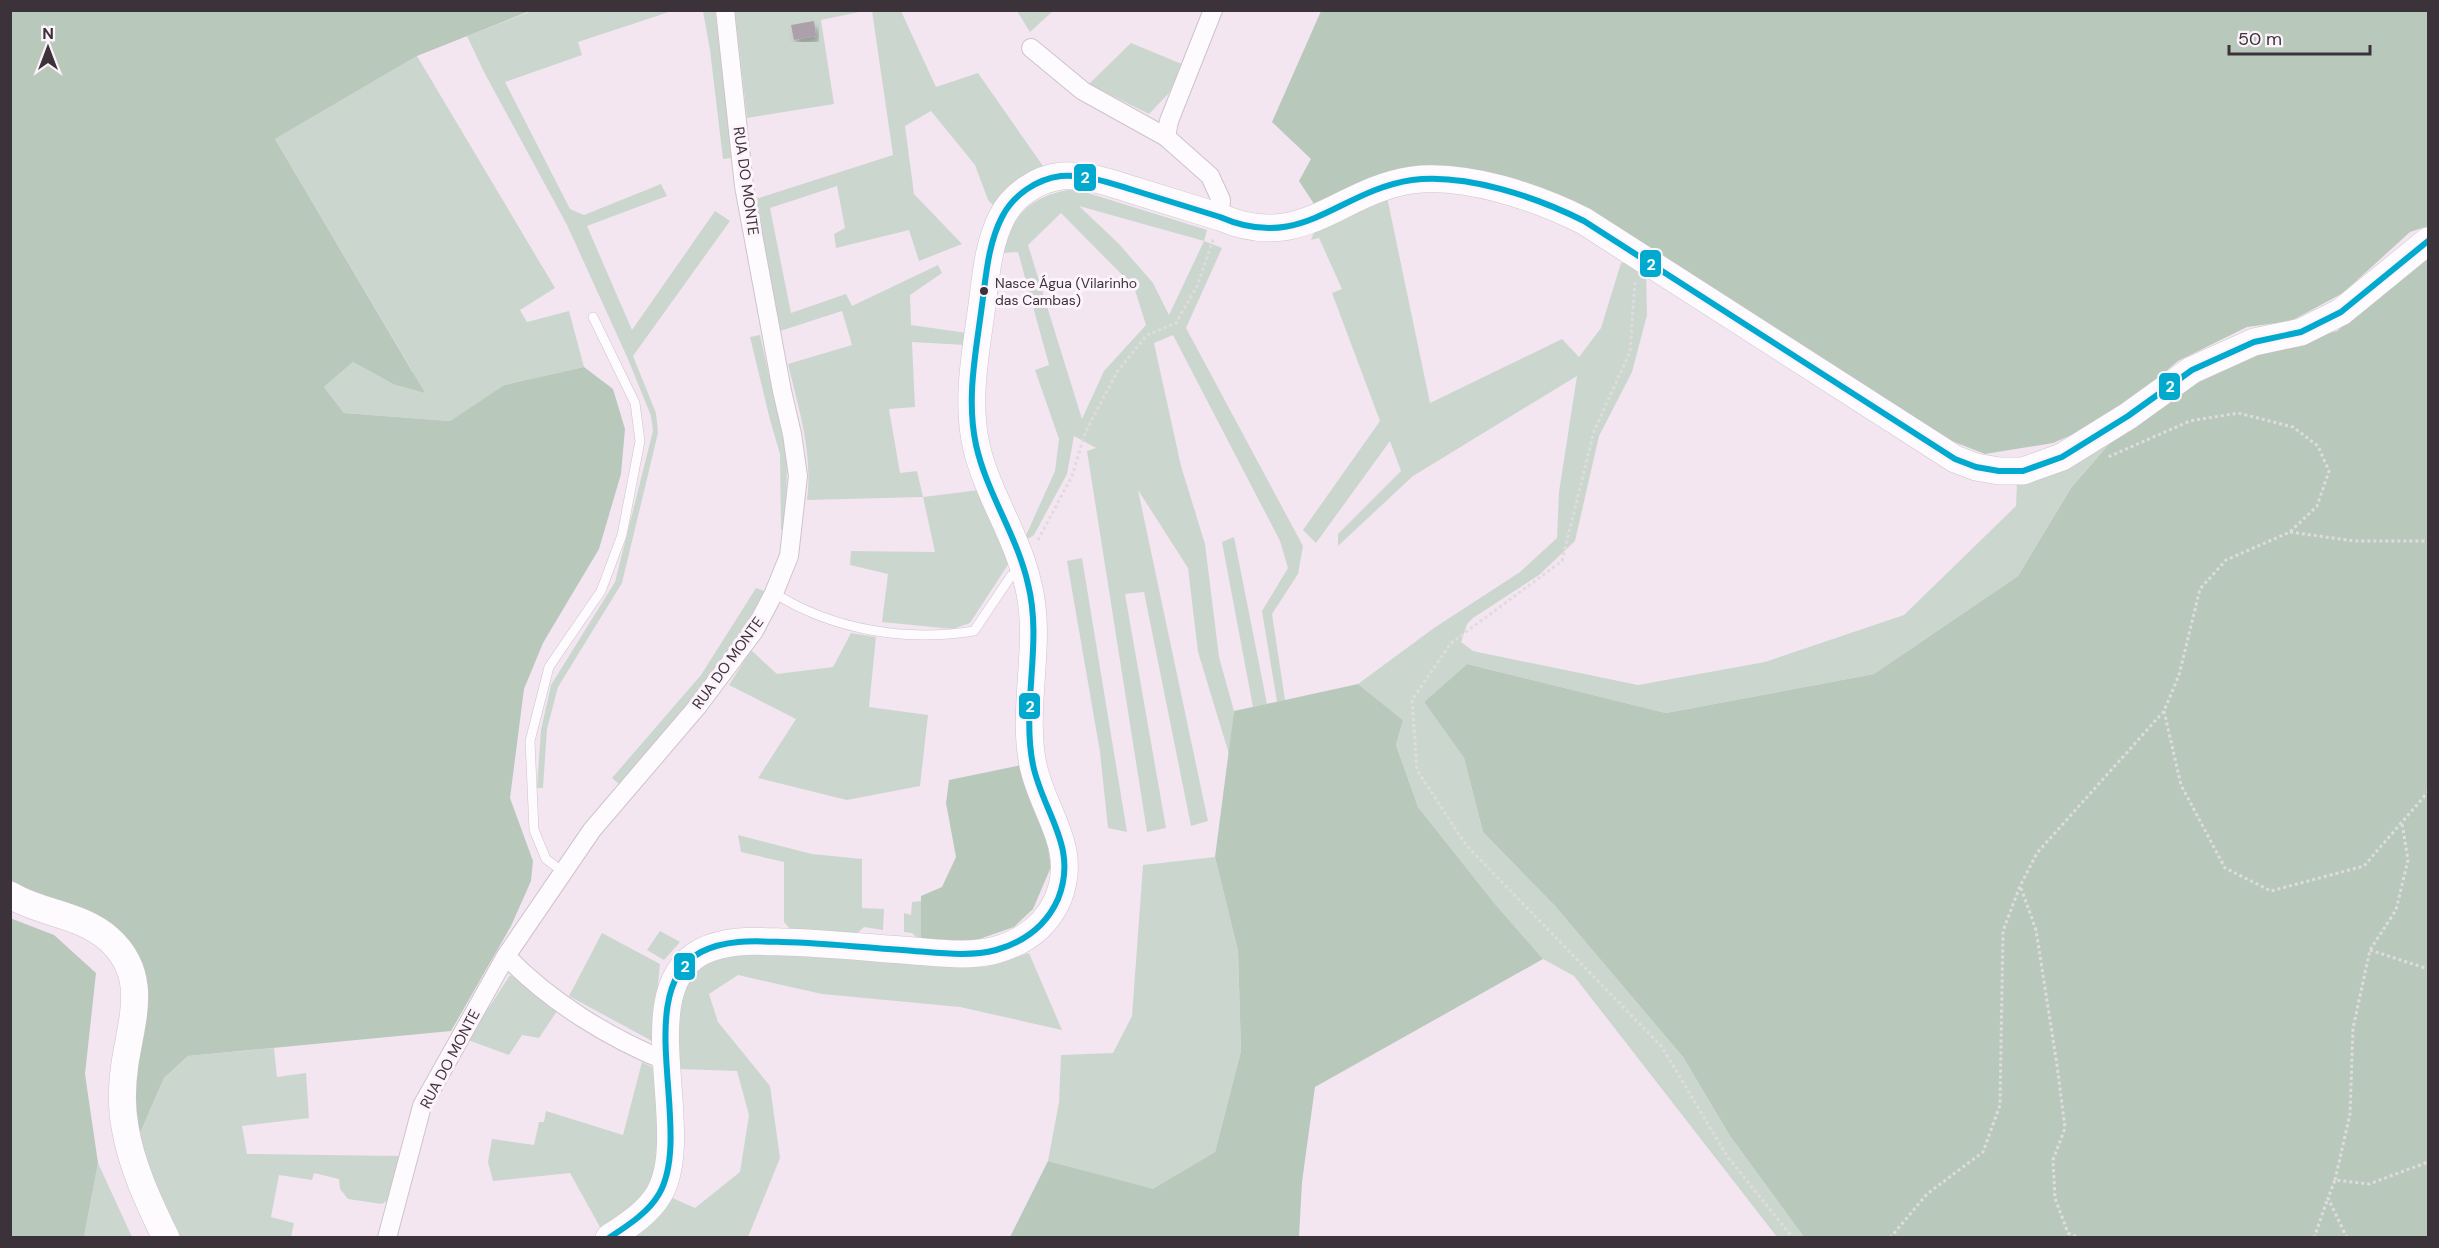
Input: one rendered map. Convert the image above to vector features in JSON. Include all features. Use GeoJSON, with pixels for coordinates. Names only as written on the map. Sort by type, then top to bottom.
{"type":"FeatureCollection","features":[{"type":"Feature","properties":{"kind":"main road"},"geometry":{"type":"LineString","coordinates":[[609,1238],[651,1205],[659,1194],[668,1171],[670,1106],[666,1061],[668,1003],[672,986],[679,972],[689,960],[711,948],[748,941],[976,953],[993,951],[1027,938],[1046,919],[1060,895],[1065,865],[1059,830],[1033,768],[1029,705],[1033,609],[1023,568],[988,484],[977,449],[972,418],[972,385],[993,242],[1002,215],[1017,197],[1036,183],[1052,178],[1079,176],[1221,217],[1240,225],[1271,229],[1285,228],[1320,216],[1394,184],[1410,180],[1448,180],[1497,189],[1559,209],[1584,221],[1955,459],[1976,467],[2000,471],[2023,471],[2042,466],[2081,446],[2192,370],[2254,342],[2301,332],[2341,312],[2428,241]]}},
{"type":"Feature","properties":{"kind":"main road"},"geometry":{"type":"LineString","coordinates":[[10,895],[39,908],[88,924],[111,940],[126,961],[133,978],[136,1003],[123,1080],[124,1125],[141,1181],[166,1238]]}},
{"type":"Feature","properties":{"kind":"street","name":"RUA DO MONTE"},"geometry":{"type":"LineString","coordinates":[[387,1238],[422,1106],[506,956],[592,830],[704,698],[754,631],[774,593],[789,556],[798,476],[744,186],[725,10]]}},
{"type":"Feature","properties":{"kind":"street"},"geometry":{"type":"LineString","coordinates":[[1166,137],[1169,121],[1213,10]]}},
{"type":"Feature","properties":{"kind":"street"},"geometry":{"type":"LineString","coordinates":[[1031,48],[1083,91],[1166,137],[1210,176],[1221,200],[1221,217]]}},
{"type":"Feature","properties":{"kind":"street"},"geometry":{"type":"LineString","coordinates":[[506,956],[526,977],[585,1018],[646,1053],[666,1061]]}},
{"type":"Feature","properties":{"kind":"lane"},"geometry":{"type":"LineString","coordinates":[[562,872],[546,859],[534,830],[530,741],[549,667],[601,591],[622,535],[640,441],[635,403],[593,316]]}},
{"type":"Feature","properties":{"kind":"lane"},"geometry":{"type":"LineString","coordinates":[[774,593],[796,606],[843,626],[882,632],[942,636],[974,631],[1011,576],[1023,568]]}},
{"type":"Feature","properties":{"kind":"path"},"geometry":{"type":"LineString","coordinates":[[1023,568],[1072,476],[1085,433],[1117,372],[1147,335],[1176,323],[1197,286],[1221,217]]}},
{"type":"Feature","properties":{"kind":"path"},"geometry":{"type":"LineString","coordinates":[[1642,257],[1636,271],[1630,352],[1594,431],[1562,561],[1451,643],[1444,652],[1412,700],[1417,770],[1466,845],[1662,1047],[1727,1155],[1792,1238]]}},
{"type":"Feature","properties":{"kind":"path"},"geometry":{"type":"LineString","coordinates":[[1890,1238],[1927,1194],[1983,1152],[2000,1105],[2003,931],[2020,886],[2037,853],[2164,711],[2180,675],[2200,589],[2226,560],[2290,532],[2317,506],[2329,471],[2318,446],[2294,427],[2238,413],[2190,421],[2099,461]]}},
{"type":"Feature","properties":{"kind":"path"},"geometry":{"type":"LineString","coordinates":[[2290,532],[2354,541],[2428,541]]}},
{"type":"Feature","properties":{"kind":"path"},"geometry":{"type":"LineString","coordinates":[[2164,711],[2181,785],[2225,868],[2271,891],[2364,866],[2428,792]]}},
{"type":"Feature","properties":{"kind":"path"},"geometry":{"type":"LineString","coordinates":[[2314,1238],[2335,1180],[2350,1114],[2353,1028],[2370,950],[2396,910],[2408,860],[2402,822]]}},
{"type":"Feature","properties":{"kind":"path"},"geometry":{"type":"LineString","coordinates":[[2020,886],[2036,930],[2065,1128],[2053,1160],[2055,1198],[2068,1233],[2079,1238]]}},
{"type":"Feature","properties":{"kind":"path"},"geometry":{"type":"LineString","coordinates":[[2370,950],[2428,969]]}},
{"type":"Feature","properties":{"kind":"path"},"geometry":{"type":"LineString","coordinates":[[2335,1180],[2369,1184],[2428,1162]]}},
{"type":"Feature","properties":{"kind":"path"},"geometry":{"type":"LineString","coordinates":[[2328,1198],[2348,1238]]}},
{"type":"Feature","properties":{"kind":"shaded area"},"geometry":{"type":"Polygon","coordinates":[[[532,11],[672,11],[578,42],[582,55],[505,82],[570,209],[584,215],[661,184],[667,196],[587,226],[632,330],[715,211],[730,221],[633,356],[656,413],[658,433],[622,583],[558,687],[547,729],[543,788],[537,788],[541,730],[551,685],[615,582],[653,431],[651,416],[628,359],[567,225],[484,72],[467,36],[532,11]]]}},
{"type":"Feature","properties":{"kind":"shaded area"},"geometry":{"type":"Polygon","coordinates":[[[703,11],[715,11],[733,158],[723,159],[703,11]]]}},
{"type":"Feature","properties":{"kind":"shaded area"},"geometry":{"type":"Polygon","coordinates":[[[735,11],[864,11],[821,20],[834,104],[747,118],[735,11]]]}},
{"type":"Feature","properties":{"kind":"shaded area"},"geometry":{"type":"Polygon","coordinates":[[[872,11],[901,11],[936,87],[978,73],[1045,169],[994,206],[988,200],[975,165],[931,111],[905,126],[914,194],[962,244],[919,261],[909,230],[836,248],[834,234],[845,228],[837,186],[770,208],[791,313],[846,294],[852,306],[938,265],[942,273],[910,295],[911,325],[967,333],[965,345],[912,342],[915,407],[889,409],[900,473],[917,471],[923,497],[807,500],[807,448],[788,364],[852,345],[842,311],[780,331],[756,199],[893,155],[872,11]]]}},
{"type":"Feature","properties":{"kind":"shaded area"},"geometry":{"type":"Polygon","coordinates":[[[1017,11],[1053,11],[1030,32],[1017,11]]]}},
{"type":"Feature","properties":{"kind":"shaded area"},"geometry":{"type":"Polygon","coordinates":[[[1131,43],[1182,64],[1169,93],[1149,114],[1089,84],[1131,43]]]}},
{"type":"Feature","properties":{"kind":"shaded area"},"geometry":{"type":"Polygon","coordinates":[[[417,56],[555,288],[520,310],[527,322],[569,311],[584,367],[504,385],[450,421],[344,413],[324,387],[353,362],[393,384],[413,372],[275,139],[417,56]]]}},
{"type":"Feature","properties":{"kind":"shaded area"},"geometry":{"type":"Polygon","coordinates":[[[1075,189],[1207,230],[1204,241],[1222,248],[1186,328],[1303,546],[1298,574],[1272,614],[1285,700],[1277,702],[1262,611],[1288,568],[1280,541],[1173,335],[1154,343],[1181,466],[1205,544],[1219,657],[1234,711],[1229,754],[1198,652],[1188,568],[1138,490],[1208,821],[1191,826],[1144,592],[1125,594],[1166,828],[1147,832],[1087,451],[1096,448],[1074,436],[1067,474],[1034,535],[1023,542],[1055,471],[1059,439],[1035,370],[1049,365],[1018,252],[1003,253],[1012,227],[1019,216],[1037,201],[1075,189]],[[1079,206],[1119,244],[1153,283],[1169,315],[1204,241],[1079,206]],[[1061,213],[1028,245],[1082,419],[1104,371],[1146,325],[1134,287],[1061,213]]]}},
{"type":"Feature","properties":{"kind":"shaded area"},"geometry":{"type":"Polygon","coordinates":[[[1387,197],[1430,403],[1562,339],[1579,357],[1601,328],[1621,263],[1634,261],[1646,271],[1647,315],[1632,372],[1599,436],[1575,541],[1539,575],[1467,624],[1461,642],[1473,651],[1638,685],[1765,662],[1904,615],[2016,506],[2017,482],[2116,436],[2071,488],[2018,576],[1874,674],[1666,713],[1467,664],[1424,702],[1464,758],[1483,832],[1555,906],[1683,1057],[1730,1136],[1804,1237],[1777,1237],[1574,976],[1543,959],[1495,904],[1418,807],[1396,745],[1403,720],[1358,684],[1434,628],[1520,572],[1557,538],[1559,492],[1577,376],[1413,476],[1338,546],[1338,534],[1401,471],[1390,441],[1316,543],[1303,530],[1380,421],[1332,293],[1342,289],[1319,238],[1311,240],[1315,230],[1387,197]]]}},
{"type":"Feature","properties":{"kind":"shaded area"},"geometry":{"type":"Polygon","coordinates":[[[760,335],[787,456],[786,530],[781,530],[780,454],[750,337],[760,335]]]}},
{"type":"Feature","properties":{"kind":"shaded area"},"geometry":{"type":"Polygon","coordinates":[[[979,490],[1011,560],[970,623],[953,629],[882,622],[888,574],[850,565],[851,551],[935,552],[923,497],[979,490]]]}},
{"type":"Feature","properties":{"kind":"shaded area"},"geometry":{"type":"Polygon","coordinates":[[[1234,537],[1267,704],[1253,707],[1222,542],[1234,537]]]}},
{"type":"Feature","properties":{"kind":"shaded area"},"geometry":{"type":"Polygon","coordinates":[[[1082,558],[1127,832],[1108,828],[1100,752],[1067,561],[1082,558]]]}},
{"type":"Feature","properties":{"kind":"shaded area"},"geometry":{"type":"Polygon","coordinates":[[[756,588],[764,591],[734,643],[698,692],[619,784],[612,778],[701,675],[756,588]]]}},
{"type":"Feature","properties":{"kind":"shaded area"},"geometry":{"type":"Polygon","coordinates":[[[851,633],[876,637],[869,707],[928,715],[920,786],[847,800],[758,778],[796,719],[729,685],[751,650],[777,674],[833,667],[851,633]]]}},
{"type":"Feature","properties":{"kind":"shaded area"},"geometry":{"type":"Polygon","coordinates":[[[738,835],[812,854],[862,859],[862,908],[884,909],[883,930],[864,927],[852,938],[795,935],[784,922],[784,862],[741,852],[738,835]]]}},
{"type":"Feature","properties":{"kind":"shaded area"},"geometry":{"type":"Polygon","coordinates":[[[1215,857],[1238,951],[1241,1051],[1215,1152],[1153,1190],[1048,1161],[1059,1102],[1061,1055],[1113,1053],[1132,1016],[1143,865],[1215,857]]]}},
{"type":"Feature","properties":{"kind":"shaded area"},"geometry":{"type":"Polygon","coordinates":[[[921,901],[921,942],[912,933],[904,932],[904,913],[911,915],[912,902],[921,901]]]}},
{"type":"Feature","properties":{"kind":"shaded area"},"geometry":{"type":"Polygon","coordinates":[[[660,931],[680,942],[664,960],[647,950],[660,931]]]}},
{"type":"Feature","properties":{"kind":"shaded area"},"geometry":{"type":"Polygon","coordinates":[[[602,933],[660,964],[652,1041],[569,996],[602,933]]]}},
{"type":"Feature","properties":{"kind":"shaded area"},"geometry":{"type":"Polygon","coordinates":[[[755,950],[984,967],[1029,953],[1062,1030],[960,1007],[822,994],[738,975],[709,994],[718,1022],[770,1086],[780,1158],[748,1237],[628,1238],[668,1196],[695,1208],[740,1172],[749,1115],[737,1071],[678,1069],[676,1007],[694,971],[721,953],[755,950]]]}},
{"type":"Feature","properties":{"kind":"shaded area"},"geometry":{"type":"Polygon","coordinates":[[[510,975],[559,1008],[539,1038],[522,1035],[509,1055],[468,1040],[510,975]]]}},
{"type":"Feature","properties":{"kind":"shaded area"},"geometry":{"type":"Polygon","coordinates":[[[274,1048],[277,1077],[306,1073],[309,1118],[242,1126],[247,1154],[400,1156],[388,1200],[382,1204],[348,1199],[340,1189],[339,1179],[314,1173],[312,1180],[279,1175],[271,1217],[294,1223],[291,1237],[178,1237],[137,1140],[164,1078],[188,1056],[274,1048]]]}},
{"type":"Feature","properties":{"kind":"shaded area"},"geometry":{"type":"Polygon","coordinates":[[[642,1062],[658,1070],[658,1174],[636,1206],[600,1227],[570,1173],[493,1181],[488,1162],[492,1139],[534,1145],[539,1122],[544,1122],[546,1111],[623,1135],[642,1062]]]}},
{"type":"Feature","properties":{"kind":"shaded area"},"geometry":{"type":"Polygon","coordinates":[[[98,1163],[132,1237],[84,1237],[98,1163]]]}},
{"type":"Feature","properties":{"kind":"green space"},"geometry":{"type":"Polygon","coordinates":[[[10,11],[530,11],[417,56],[275,139],[425,393],[393,384],[353,362],[324,387],[344,413],[450,421],[504,385],[584,367],[613,389],[625,429],[621,474],[599,549],[543,643],[524,689],[510,798],[533,861],[531,881],[511,926],[451,1031],[188,1056],[164,1078],[137,1140],[132,1106],[145,979],[11,880],[10,11]]]}},
{"type":"Feature","properties":{"kind":"green space"},"geometry":{"type":"Polygon","coordinates":[[[1321,11],[2428,11],[2428,226],[2410,232],[2343,293],[2291,321],[2247,327],[2178,361],[2111,418],[2053,443],[1985,454],[1939,436],[1830,367],[1460,170],[1405,168],[1355,184],[1314,204],[1299,181],[1311,159],[1272,122],[1321,11]]]}},
{"type":"Feature","properties":{"kind":"green space"},"geometry":{"type":"Polygon","coordinates":[[[2428,256],[2428,1237],[1804,1237],[1730,1136],[1683,1057],[1555,906],[1483,832],[1464,758],[1424,702],[1467,664],[1666,713],[1874,674],[2018,576],[2071,488],[2116,436],[2195,384],[2257,352],[2337,331],[2428,256]]]}},
{"type":"Feature","properties":{"kind":"green space"},"geometry":{"type":"Polygon","coordinates":[[[1358,684],[1403,720],[1396,745],[1418,807],[1495,904],[1543,959],[1315,1087],[1302,1182],[1299,1237],[1010,1237],[1048,1161],[1153,1189],[1215,1152],[1241,1051],[1238,951],[1215,857],[1234,711],[1358,684]]]}},
{"type":"Feature","properties":{"kind":"green space"},"geometry":{"type":"Polygon","coordinates":[[[1021,765],[1045,828],[1051,867],[1033,909],[1014,927],[965,944],[921,942],[921,896],[942,887],[956,857],[946,803],[949,780],[1021,765]]]}},
{"type":"Feature","properties":{"kind":"green space"},"geometry":{"type":"Polygon","coordinates":[[[10,918],[54,935],[96,973],[85,1074],[98,1163],[84,1237],[11,1237],[10,918]]]}},
{"type":"Feature","properties":{"kind":"building"},"geometry":{"type":"Polygon","coordinates":[[[814,21],[816,36],[794,40],[791,25],[814,21]]]}},
{"type":"Feature","properties":{"kind":"transit line","name":"2"},"geometry":{"type":"LineString","coordinates":[[609,1238],[637,1219],[654,1201],[659,1194],[668,1167],[671,1136],[666,1064],[669,998],[680,971],[701,952],[720,945],[751,941],[815,943],[966,954],[986,952],[1006,947],[1033,932],[1047,917],[1058,899],[1063,880],[1062,846],[1038,782],[1030,742],[1032,606],[1017,548],[981,463],[976,445],[972,410],[975,358],[986,272],[997,227],[1012,202],[1035,184],[1061,176],[1089,178],[1249,226],[1274,228],[1297,224],[1362,195],[1412,180],[1455,180],[1500,189],[1544,203],[1584,221],[1955,459],[1976,467],[1999,471],[2023,471],[2062,457],[2128,416],[2192,370],[2254,342],[2301,332],[2341,312],[2428,241]]}},
{"type":"Feature","properties":{"kind":"place","name":"Nasce Água (Vilarinho das Cambas)"},"geometry":{"type":"Point","coordinates":[984,291]}}]}
